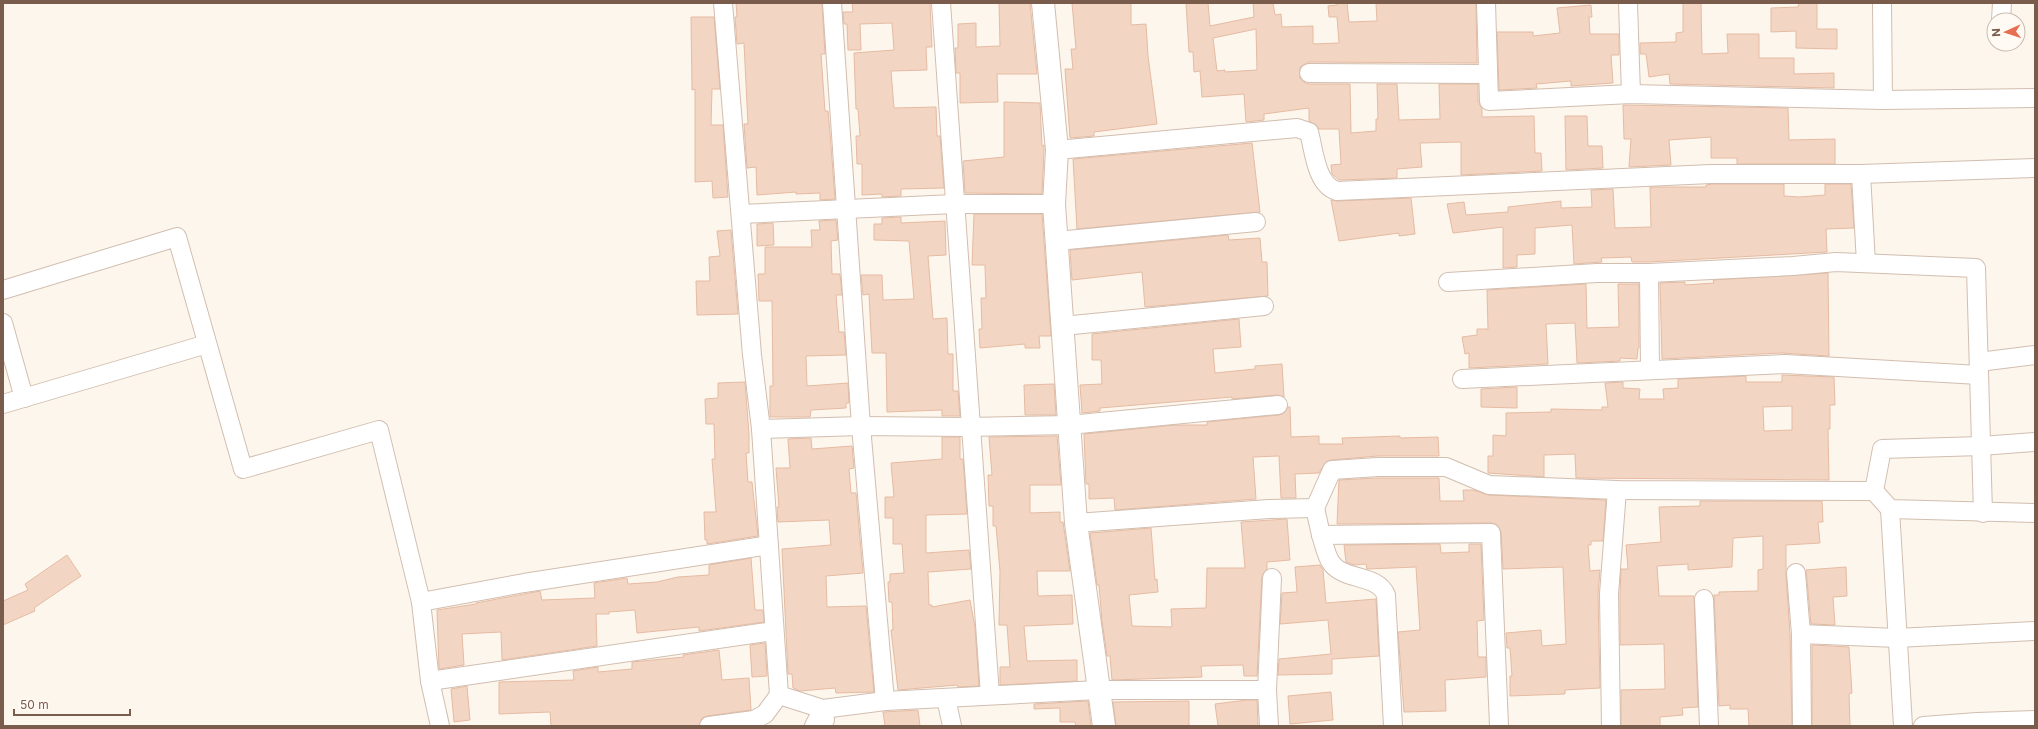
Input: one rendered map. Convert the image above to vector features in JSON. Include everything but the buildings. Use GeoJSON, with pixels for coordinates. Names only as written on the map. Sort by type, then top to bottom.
{"type":"FeatureCollection","features":[{"type":"Feature","properties":{"kind":"street"},"geometry":{"type":"LineString","coordinates":[[709,726],[754,720],[765,714],[779,695],[761,429],[752,355],[723,3]]}},
{"type":"Feature","properties":{"kind":"street"},"geometry":{"type":"LineString","coordinates":[[832,3],[861,426],[885,701]]}},
{"type":"Feature","properties":{"kind":"street"},"geometry":{"type":"LineString","coordinates":[[941,3],[954,204],[990,695]]}},
{"type":"Feature","properties":{"kind":"street"},"geometry":{"type":"LineString","coordinates":[[1043,3],[1057,150],[1054,204],[1076,523],[1104,726]]}},
{"type":"Feature","properties":{"kind":"street"},"geometry":{"type":"LineString","coordinates":[[1486,3],[1489,101],[1631,94],[1883,100],[2035,98]]}},
{"type":"Feature","properties":{"kind":"street"},"geometry":{"type":"LineString","coordinates":[[1628,3],[1631,94]]}},
{"type":"Feature","properties":{"kind":"street"},"geometry":{"type":"LineString","coordinates":[[1882,3],[1883,100]]}},
{"type":"Feature","properties":{"kind":"street"},"geometry":{"type":"LineString","coordinates":[[1310,73],[1488,74]]}},
{"type":"Feature","properties":{"kind":"street"},"geometry":{"type":"LineString","coordinates":[[1057,150],[1296,128],[1309,132],[1321,177],[1330,189],[1337,191],[1711,174],[1861,174],[2035,168]]}},
{"type":"Feature","properties":{"kind":"street"},"geometry":{"type":"LineString","coordinates":[[1861,174],[1866,264]]}},
{"type":"Feature","properties":{"kind":"street"},"geometry":{"type":"LineString","coordinates":[[741,214],[954,204],[1054,204]]}},
{"type":"Feature","properties":{"kind":"street"},"geometry":{"type":"LineString","coordinates":[[1057,241],[1256,222]]}},
{"type":"Feature","properties":{"kind":"street"},"geometry":{"type":"LineString","coordinates":[[3,290],[177,237],[244,469],[379,430],[421,602],[430,681],[440,726]]}},
{"type":"Feature","properties":{"kind":"street"},"geometry":{"type":"LineString","coordinates":[[1448,282],[1597,273],[1650,273],[1793,266],[1836,262],[1976,268],[1983,513]]}},
{"type":"Feature","properties":{"kind":"street"},"geometry":{"type":"LineString","coordinates":[[1650,273],[1650,370]]}},
{"type":"Feature","properties":{"kind":"street"},"geometry":{"type":"LineString","coordinates":[[1063,326],[1264,306]]}},
{"type":"Feature","properties":{"kind":"street"},"geometry":{"type":"LineString","coordinates":[[3,323],[24,398]]}},
{"type":"Feature","properties":{"kind":"street"},"geometry":{"type":"LineString","coordinates":[[3,404],[208,344]]}},
{"type":"Feature","properties":{"kind":"street"},"geometry":{"type":"LineString","coordinates":[[1462,379],[1785,364],[1979,369],[2035,355]]}},
{"type":"Feature","properties":{"kind":"street"},"geometry":{"type":"LineString","coordinates":[[761,429],[861,426],[971,427],[1069,425],[1278,405]]}},
{"type":"Feature","properties":{"kind":"street"},"geometry":{"type":"LineString","coordinates":[[1874,491],[1882,449],[1981,446],[2035,442]]}},
{"type":"Feature","properties":{"kind":"street"},"geometry":{"type":"LineString","coordinates":[[1393,726],[1386,595],[1383,588],[1378,585],[1342,573],[1331,563],[1321,534],[1315,508],[1332,470],[1378,467],[1446,467],[1488,484],[1617,490],[1874,491],[1890,509],[1903,726]]}},
{"type":"Feature","properties":{"kind":"street"},"geometry":{"type":"LineString","coordinates":[[1611,726],[1609,594],[1617,490]]}},
{"type":"Feature","properties":{"kind":"street"},"geometry":{"type":"LineString","coordinates":[[1076,523],[1269,509],[1315,508]]}},
{"type":"Feature","properties":{"kind":"street"},"geometry":{"type":"LineString","coordinates":[[1890,509],[1983,513],[2035,513]]}},
{"type":"Feature","properties":{"kind":"street"},"geometry":{"type":"LineString","coordinates":[[1321,534],[1491,533],[1499,726]]}},
{"type":"Feature","properties":{"kind":"street"},"geometry":{"type":"LineString","coordinates":[[421,602],[524,583],[770,545]]}},
{"type":"Feature","properties":{"kind":"street"},"geometry":{"type":"LineString","coordinates":[[1796,573],[1801,634],[1802,726]]}},
{"type":"Feature","properties":{"kind":"street"},"geometry":{"type":"LineString","coordinates":[[1269,726],[1267,690],[1272,578]]}},
{"type":"Feature","properties":{"kind":"street"},"geometry":{"type":"LineString","coordinates":[[1704,599],[1710,726]]}},
{"type":"Feature","properties":{"kind":"street"},"geometry":{"type":"LineString","coordinates":[[1801,634],[1898,638],[2035,630]]}},
{"type":"Feature","properties":{"kind":"street"},"geometry":{"type":"LineString","coordinates":[[430,681],[774,631]]}},
{"type":"Feature","properties":{"kind":"street"},"geometry":{"type":"LineString","coordinates":[[814,726],[825,718],[885,701],[1098,690],[1267,690]]}},
{"type":"Feature","properties":{"kind":"street"},"geometry":{"type":"LineString","coordinates":[[779,695],[825,718]]}},
{"type":"Feature","properties":{"kind":"street"},"geometry":{"type":"LineString","coordinates":[[946,698],[952,726]]}},
{"type":"Feature","properties":{"kind":"street"},"geometry":{"type":"LineString","coordinates":[[1923,726],[2035,720]]}}]}
